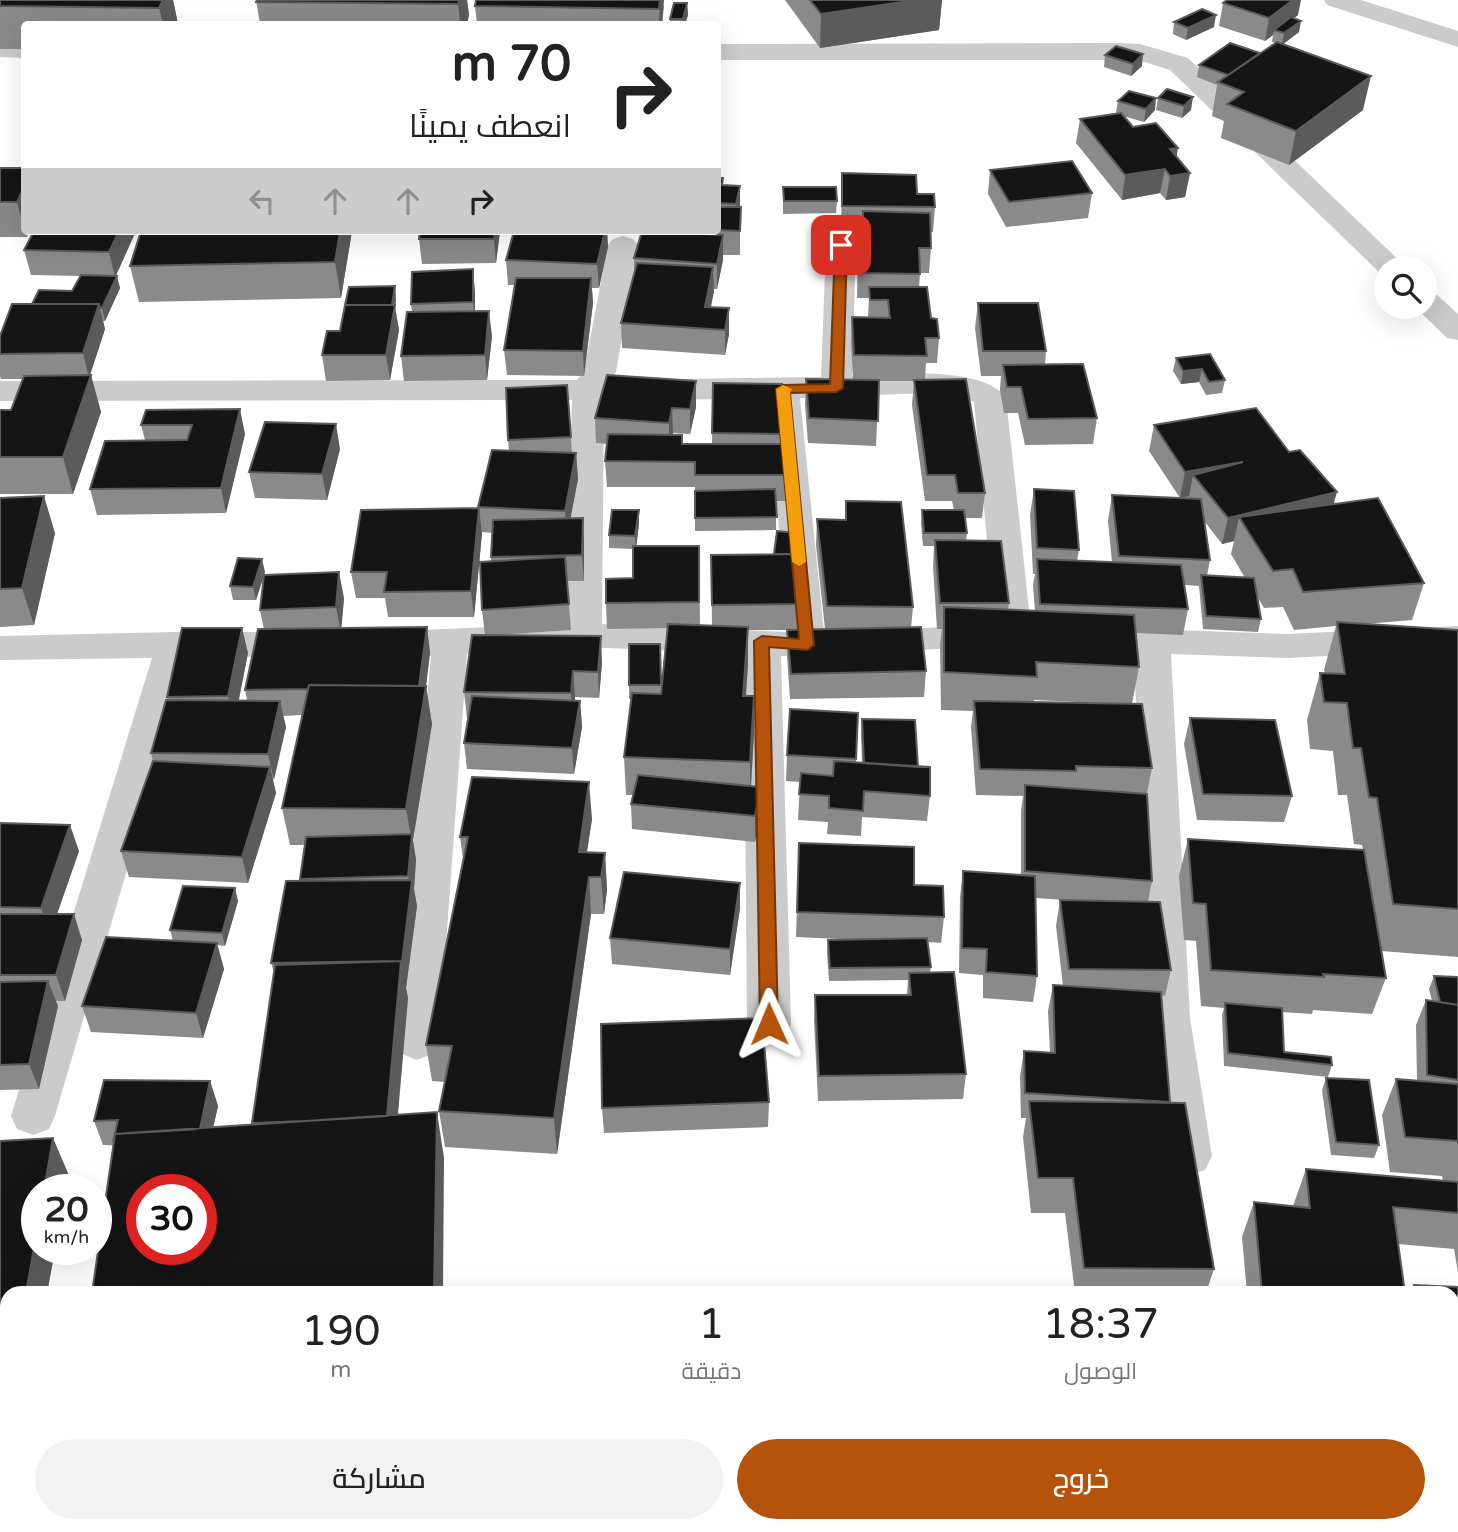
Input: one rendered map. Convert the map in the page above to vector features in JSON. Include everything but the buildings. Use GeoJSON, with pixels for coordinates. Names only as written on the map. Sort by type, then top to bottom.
{"type":"FeatureCollection","features":[{"type":"Feature","properties":{"kind":"street"},"geometry":{"type":"LineString","coordinates":[[1336,0],[1458,39]]}},
{"type":"Feature","properties":{"kind":"street"},"geometry":{"type":"LineString","coordinates":[[0,49],[21,50]]}},
{"type":"Feature","properties":{"kind":"street"},"geometry":{"type":"LineString","coordinates":[[721,52],[1117,51],[1168,58],[1180,64],[1380,256]]}},
{"type":"Feature","properties":{"kind":"street"},"geometry":{"type":"LineString","coordinates":[[584,635],[589,387],[600,372],[623,245]]}},
{"type":"Feature","properties":{"kind":"street"},"geometry":{"type":"LineString","coordinates":[[836,388],[841,245]]}},
{"type":"Feature","properties":{"kind":"street"},"geometry":{"type":"LineString","coordinates":[[1437,311],[1458,331]]}},
{"type":"Feature","properties":{"kind":"street"},"geometry":{"type":"LineString","coordinates":[[0,391],[589,387],[783,389],[942,383],[963,385],[987,392],[990,398],[1037,638]]}},
{"type":"Feature","properties":{"kind":"street"},"geometry":{"type":"LineString","coordinates":[[783,389],[807,645]]}},
{"type":"Feature","properties":{"kind":"street"},"geometry":{"type":"LineString","coordinates":[[0,648],[450,643],[584,635],[807,645],[1037,638],[1287,646],[1458,638]]}},
{"type":"Feature","properties":{"kind":"street"},"geometry":{"type":"LineString","coordinates":[[762,641],[769,1024]]}},
{"type":"Feature","properties":{"kind":"street"},"geometry":{"type":"LineString","coordinates":[[1152,642],[1170,1018],[1195,1197]]}},
{"type":"Feature","properties":{"kind":"street"},"geometry":{"type":"LineString","coordinates":[[417,1042],[450,643]]}},
{"type":"Feature","properties":{"kind":"street"},"geometry":{"type":"LineString","coordinates":[[33,1116],[175,644]]}},
{"type":"Feature","properties":{"kind":"slow traffic"},"geometry":{"type":"LineString","coordinates":[[786,389],[783,389],[799,562]]}},
{"type":"Feature","properties":{"kind":"route"},"geometry":{"type":"LineString","coordinates":[[769,1024],[762,641],[807,645],[783,389],[836,388],[841,245]]}}]}
